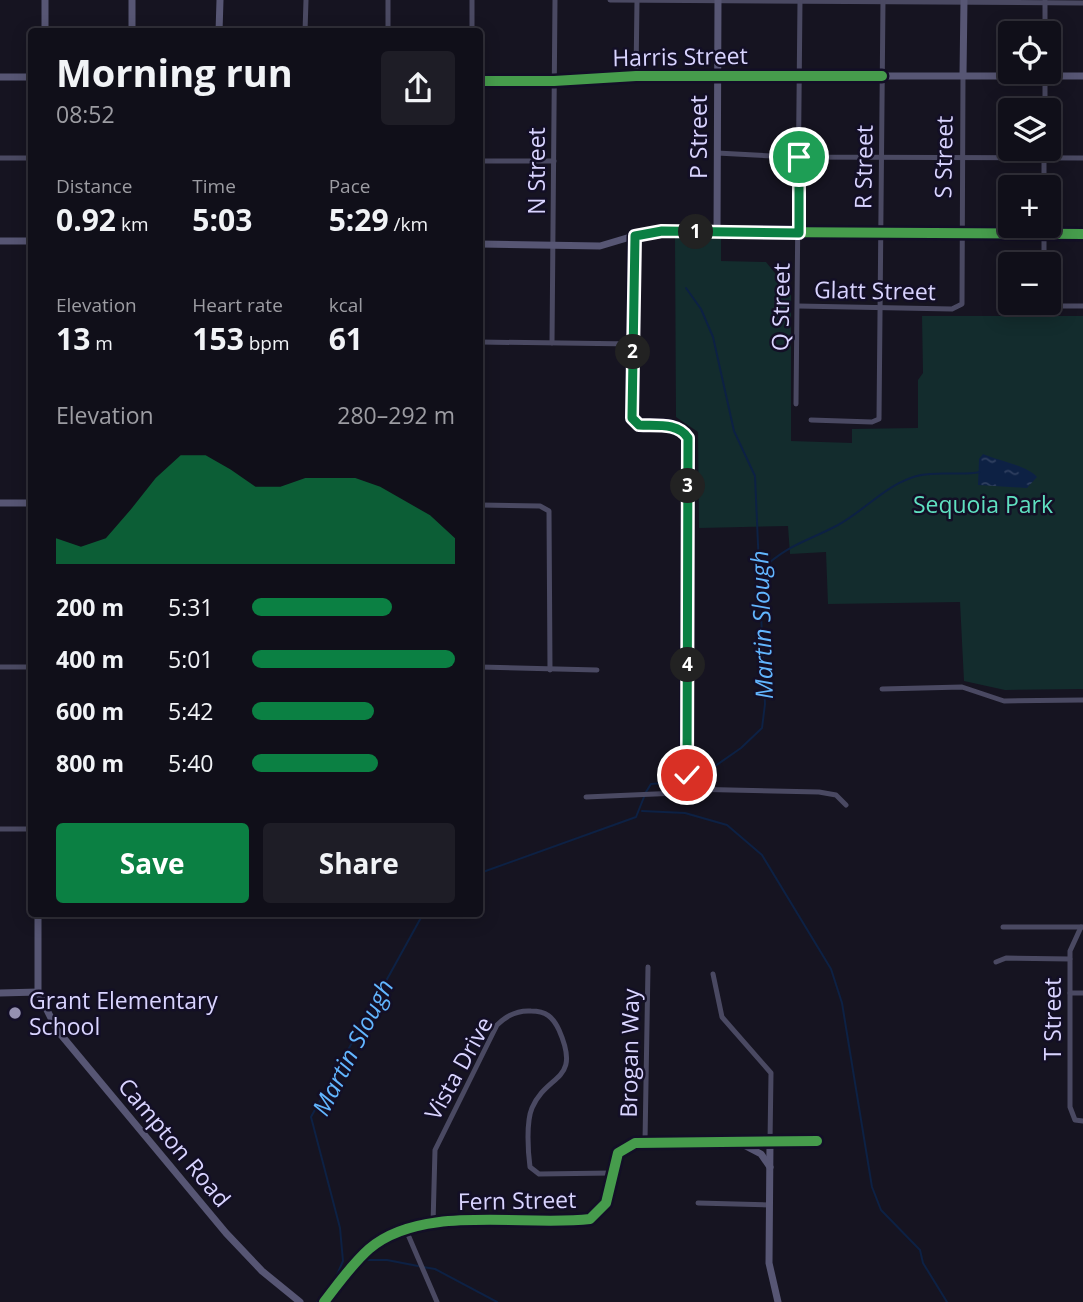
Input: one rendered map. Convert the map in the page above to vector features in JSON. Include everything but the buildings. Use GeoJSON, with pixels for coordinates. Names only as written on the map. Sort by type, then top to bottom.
{"type":"FeatureCollection","features":[{"type":"Feature","properties":{"kind":"street"},"geometry":{"type":"LineString","coordinates":[[45,0],[45,28]]}},
{"type":"Feature","properties":{"kind":"street"},"geometry":{"type":"LineString","coordinates":[[132,0],[132,28]]}},
{"type":"Feature","properties":{"kind":"street"},"geometry":{"type":"LineString","coordinates":[[219,28],[220,0]]}},
{"type":"Feature","properties":{"kind":"street"},"geometry":{"type":"LineString","coordinates":[[305,28],[306,0]]}},
{"type":"Feature","properties":{"kind":"street"},"geometry":{"type":"LineString","coordinates":[[388,0],[388,28]]}},
{"type":"Feature","properties":{"kind":"street"},"geometry":{"type":"LineString","coordinates":[[472,0],[472,28]]}},
{"type":"Feature","properties":{"kind":"street","name":"N Street"},"geometry":{"type":"LineString","coordinates":[[552,343],[555,0]]}},
{"type":"Feature","properties":{"kind":"street"},"geometry":{"type":"LineString","coordinates":[[610,0],[1083,3]]}},
{"type":"Feature","properties":{"kind":"street"},"geometry":{"type":"LineString","coordinates":[[636,76],[637,0]]}},
{"type":"Feature","properties":{"kind":"street","name":"P Street"},"geometry":{"type":"LineString","coordinates":[[717,232],[718,0]]}},
{"type":"Feature","properties":{"kind":"street","name":"Q Street"},"geometry":{"type":"LineString","coordinates":[[796,404],[800,1]]}},
{"type":"Feature","properties":{"kind":"street","name":"R Street"},"geometry":{"type":"LineString","coordinates":[[811,420],[872,422],[879,418],[883,1]]}},
{"type":"Feature","properties":{"kind":"street","name":"S Street"},"geometry":{"type":"LineString","coordinates":[[952,309],[962,304],[964,1]]}},
{"type":"Feature","properties":{"kind":"street"},"geometry":{"type":"LineString","coordinates":[[1045,2],[1045,21]]}},
{"type":"Feature","properties":{"kind":"street","name":"Harris Street"},"geometry":{"type":"LineString","coordinates":[[483,81],[554,81],[636,76],[998,75]]}},
{"type":"Feature","properties":{"kind":"street","name":"Harris Street"},"geometry":{"type":"LineString","coordinates":[[1061,75],[1083,76]]}},
{"type":"Feature","properties":{"kind":"street"},"geometry":{"type":"LineString","coordinates":[[0,77],[28,77]]}},
{"type":"Feature","properties":{"kind":"street"},"geometry":{"type":"LineString","coordinates":[[718,153],[799,157],[998,158]]}},
{"type":"Feature","properties":{"kind":"street"},"geometry":{"type":"LineString","coordinates":[[0,158],[28,159]]}},
{"type":"Feature","properties":{"kind":"street"},"geometry":{"type":"LineString","coordinates":[[1061,158],[1083,158]]}},
{"type":"Feature","properties":{"kind":"street"},"geometry":{"type":"LineString","coordinates":[[483,161],[554,161]]}},
{"type":"Feature","properties":{"kind":"street"},"geometry":{"type":"LineString","coordinates":[[483,244],[600,246],[652,232],[998,232]]}},
{"type":"Feature","properties":{"kind":"street"},"geometry":{"type":"LineString","coordinates":[[1061,232],[1083,234]]}},
{"type":"Feature","properties":{"kind":"street"},"geometry":{"type":"LineString","coordinates":[[635,236],[634,423],[674,426],[683,430],[688,438],[686,789]]}},
{"type":"Feature","properties":{"kind":"street"},"geometry":{"type":"LineString","coordinates":[[0,241],[28,241]]}},
{"type":"Feature","properties":{"kind":"street"},"geometry":{"type":"LineString","coordinates":[[1061,305],[1083,306]]}},
{"type":"Feature","properties":{"kind":"street","name":"Glatt Street"},"geometry":{"type":"LineString","coordinates":[[798,306],[880,310],[952,309]]}},
{"type":"Feature","properties":{"kind":"street"},"geometry":{"type":"LineString","coordinates":[[483,342],[634,344]]}},
{"type":"Feature","properties":{"kind":"street"},"geometry":{"type":"LineString","coordinates":[[0,503],[28,503]]}},
{"type":"Feature","properties":{"kind":"street"},"geometry":{"type":"LineString","coordinates":[[483,505],[545,507],[551,517],[550,670]]}},
{"type":"Feature","properties":{"kind":"street"},"geometry":{"type":"LineString","coordinates":[[0,667],[28,667]]}},
{"type":"Feature","properties":{"kind":"street"},"geometry":{"type":"LineString","coordinates":[[483,667],[597,670]]}},
{"type":"Feature","properties":{"kind":"street"},"geometry":{"type":"LineString","coordinates":[[882,689],[962,687],[1004,701],[1083,700]]}},
{"type":"Feature","properties":{"kind":"street"},"geometry":{"type":"LineString","coordinates":[[586,797],[678,793],[686,789],[819,792],[836,795],[846,805]]}},
{"type":"Feature","properties":{"kind":"street"},"geometry":{"type":"LineString","coordinates":[[0,829],[28,829]]}},
{"type":"Feature","properties":{"kind":"street"},"geometry":{"type":"LineString","coordinates":[[0,993],[38,992],[38,917]]}},
{"type":"Feature","properties":{"kind":"street"},"geometry":{"type":"LineString","coordinates":[[1003,926],[1082,926]]}},
{"type":"Feature","properties":{"kind":"street","name":"T Street"},"geometry":{"type":"LineString","coordinates":[[1082,926],[1070,959],[1070,993],[1072,1114],[1075,1120],[1083,1121]]}},
{"type":"Feature","properties":{"kind":"street"},"geometry":{"type":"LineString","coordinates":[[996,962],[1006,958],[1070,959]]}},
{"type":"Feature","properties":{"kind":"street","name":"Brogan Way"},"geometry":{"type":"LineString","coordinates":[[645,1141],[648,967]]}},
{"type":"Feature","properties":{"kind":"street"},"geometry":{"type":"LineString","coordinates":[[713,974],[722,1017],[773,1078],[769,1262],[778,1302]]}},
{"type":"Feature","properties":{"kind":"street","name":"Campton Road"},"geometry":{"type":"LineString","coordinates":[[38,992],[61,1036],[218,1223],[262,1271],[300,1302]]}},
{"type":"Feature","properties":{"kind":"street"},"geometry":{"type":"LineString","coordinates":[[1070,993],[1083,993]]}},
{"type":"Feature","properties":{"kind":"street","name":"Vista Drive"},"geometry":{"type":"LineString","coordinates":[[433,1224],[432,1171],[441,1134],[498,1025],[512,1014],[532,1010],[549,1015],[555,1021],[567,1051],[562,1074],[531,1111],[530,1167],[539,1174],[612,1173]]}},
{"type":"Feature","properties":{"kind":"street"},"geometry":{"type":"LineString","coordinates":[[645,1141],[817,1142]]}},
{"type":"Feature","properties":{"kind":"street","name":"Fern Street"},"geometry":{"type":"LineString","coordinates":[[324,1302],[369,1248],[407,1230],[433,1224],[590,1219],[606,1203],[618,1153],[645,1141]]}},
{"type":"Feature","properties":{"kind":"street"},"geometry":{"type":"LineString","coordinates":[[738,1142],[761,1154],[770,1167]]}},
{"type":"Feature","properties":{"kind":"street"},"geometry":{"type":"LineString","coordinates":[[698,1203],[769,1205]]}},
{"type":"Feature","properties":{"kind":"street"},"geometry":{"type":"LineString","coordinates":[[407,1230],[437,1302]]}},
{"type":"Feature","properties":{"kind":"green space","name":"Sequoia Park"},"geometry":{"type":"Polygon","coordinates":[[[675,237],[721,238],[721,261],[766,262],[791,293],[791,441],[852,443],[852,429],[918,428],[918,380],[923,373],[922,316],[1083,316],[1083,689],[1005,690],[964,681],[960,602],[828,604],[826,552],[790,554],[788,526],[699,528],[698,432],[676,417],[675,237]]]}},
{"type":"Feature","properties":{"kind":"water"},"geometry":{"type":"Polygon","coordinates":[[[983,454],[1019,466],[1037,477],[1027,488],[978,485],[979,459],[983,454]]]}},
{"type":"Feature","properties":{"kind":"waterway","name":"Martin Slough"},"geometry":{"type":"LineString","coordinates":[[646,792],[651,784],[695,780],[741,748],[762,728],[765,704],[755,476],[734,431],[713,337],[701,309],[686,288]]}},
{"type":"Feature","properties":{"kind":"waterway"},"geometry":{"type":"LineString","coordinates":[[760,571],[789,549],[849,519],[888,490],[909,479],[928,474],[980,472]]}},
{"type":"Feature","properties":{"kind":"waterway","name":"Martin Slough"},"geometry":{"type":"LineString","coordinates":[[483,872],[636,817],[644,797]]}},
{"type":"Feature","properties":{"kind":"waterway"},"geometry":{"type":"LineString","coordinates":[[642,811],[685,813],[727,825],[762,855],[831,969],[842,1003],[872,1187],[881,1210],[920,1250],[923,1263],[947,1302]]}},
{"type":"Feature","properties":{"kind":"waterway","name":"Martin Slough"},"geometry":{"type":"LineString","coordinates":[[333,1284],[343,1261],[340,1228],[311,1117],[421,917]]}},
{"type":"Feature","properties":{"kind":"waterway"},"geometry":{"type":"LineString","coordinates":[[361,1260],[387,1260],[418,1266]]}},
{"type":"Feature","properties":{"kind":"waterway"},"geometry":{"type":"LineString","coordinates":[[423,1267],[435,1269],[497,1302]]}},
{"type":"Feature","properties":{"kind":"waterway","name":"Martin Slough"},"geometry":{"type":"LineString","coordinates":[[317,1302],[330,1289]]}},
{"type":"Feature","properties":{"kind":"cycle path"},"geometry":{"type":"LineString","coordinates":[[483,81],[554,81],[636,76],[882,76]]}},
{"type":"Feature","properties":{"kind":"cycle path"},"geometry":{"type":"LineString","coordinates":[[754,232],[1083,234]]}},
{"type":"Feature","properties":{"kind":"cycle path"},"geometry":{"type":"LineString","coordinates":[[634,236],[632,418],[639,425],[679,429],[688,438],[686,789]]}},
{"type":"Feature","properties":{"kind":"cycle path"},"geometry":{"type":"LineString","coordinates":[[324,1302],[369,1249],[391,1235],[417,1226],[445,1221],[590,1219],[606,1203],[618,1153],[635,1143],[817,1141]]}},
{"type":"Feature","properties":{"kind":"place","name":"Grant Elementary School"},"geometry":{"type":"Point","coordinates":[15,1013]}},
{"type":"Feature","properties":{"kind":"route"},"geometry":{"type":"LineString","coordinates":[[687,775],[688,438],[683,430],[674,426],[639,425],[634,423],[632,418],[635,236],[662,231],[799,233],[799,157]]}}]}
